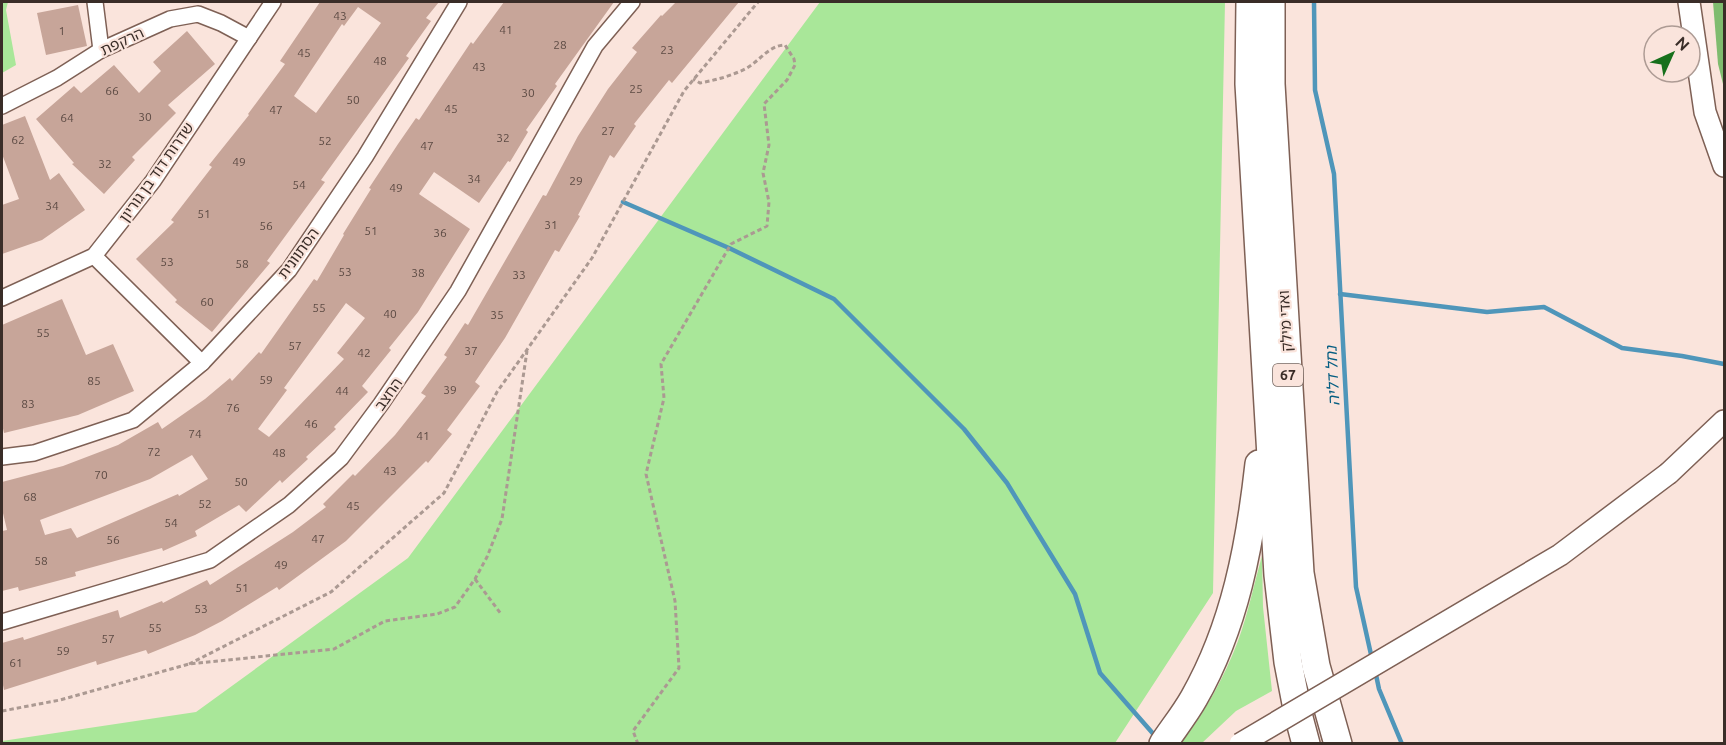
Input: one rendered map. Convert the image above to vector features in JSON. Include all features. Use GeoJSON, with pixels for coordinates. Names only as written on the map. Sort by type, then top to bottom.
{"type":"FeatureCollection","features":[{"type":"Feature","properties":{"kind":"highway","name":"ואדי מילק"},"geometry":{"type":"LineString","coordinates":[[1250,2],[1250,84],[1278,575],[1288,662],[1306,744]]}},
{"type":"Feature","properties":{"kind":"highway","name":"ואדי מילק"},"geometry":{"type":"LineString","coordinates":[[1271,2],[1271,84],[1300,573],[1316,666],[1338,744]]}},
{"type":"Feature","properties":{"kind":"highway"},"geometry":{"type":"LineString","coordinates":[[1162,744],[1193,700],[1212,665],[1224,635],[1243,568],[1260,456],[1263,322]]}},
{"type":"Feature","properties":{"kind":"street"},"geometry":{"type":"LineString","coordinates":[[95,2],[101,50]]}},
{"type":"Feature","properties":{"kind":"street","name":"שדרות דוד בן גוריון"},"geometry":{"type":"LineString","coordinates":[[2,298],[94,256],[153,181],[273,2]]}},
{"type":"Feature","properties":{"kind":"street","name":"הסתוונית"},"geometry":{"type":"LineString","coordinates":[[202,363],[289,270],[365,157],[459,2]]}},
{"type":"Feature","properties":{"kind":"street","name":"החצב"},"geometry":{"type":"LineString","coordinates":[[2,622],[210,560],[289,505],[341,458],[458,291],[595,46],[632,2]]}},
{"type":"Feature","properties":{"kind":"street"},"geometry":{"type":"LineString","coordinates":[[1689,2],[1705,112],[1725,166]]}},
{"type":"Feature","properties":{"kind":"street","name":"הרקפת"},"geometry":{"type":"LineString","coordinates":[[2,106],[57,78],[101,50],[170,19],[198,14],[249,38]]}},
{"type":"Feature","properties":{"kind":"street"},"geometry":{"type":"LineString","coordinates":[[2,457],[34,453],[133,420],[202,363],[94,256]]}},
{"type":"Feature","properties":{"kind":"street"},"geometry":{"type":"LineString","coordinates":[[1240,744],[1560,555],[1669,473],[1725,421]]}},
{"type":"Feature","properties":{"kind":"path"},"geometry":{"type":"LineString","coordinates":[[189,664],[331,592],[444,493],[497,392],[592,258],[684,91],[758,2]]}},
{"type":"Feature","properties":{"kind":"path"},"geometry":{"type":"LineString","coordinates":[[638,744],[633,731],[679,668],[675,601],[646,474],[664,398],[661,364],[731,244],[767,226],[769,202],[763,173],[769,145],[764,104],[787,80],[795,65],[794,59],[785,45],[777,45],[747,68],[720,79],[700,83],[693,79]]}},
{"type":"Feature","properties":{"kind":"path"},"geometry":{"type":"LineString","coordinates":[[2,711],[60,700],[189,664],[334,649],[385,621],[437,614],[455,607],[487,557],[502,519],[527,348]]}},
{"type":"Feature","properties":{"kind":"path"},"geometry":{"type":"LineString","coordinates":[[475,579],[501,614]]}},
{"type":"Feature","properties":{"kind":"green space"},"geometry":{"type":"Polygon","coordinates":[[[2,2],[8,2],[6,10],[16,65],[2,73],[2,2]]]}},
{"type":"Feature","properties":{"kind":"green space"},"geometry":{"type":"Polygon","coordinates":[[[820,2],[1225,2],[1213,593],[1115,743],[2,743],[2,741],[196,712],[408,558],[820,2]]]}},
{"type":"Feature","properties":{"kind":"green space"},"geometry":{"type":"Polygon","coordinates":[[[1713,2],[1724,2],[1724,88],[1718,64],[1713,2]]]}},
{"type":"Feature","properties":{"kind":"green space"},"geometry":{"type":"Polygon","coordinates":[[[1262,556],[1263,607],[1272,691],[1236,711],[1202,743],[1181,743],[1206,707],[1233,655],[1262,556]]]}},
{"type":"Feature","properties":{"kind":"building"},"geometry":{"type":"Polygon","coordinates":[[[320,2],[439,2],[426,18],[431,21],[406,56],[409,58],[321,180],[325,182],[267,261],[270,263],[212,332],[175,302],[177,300],[136,259],[174,222],[171,220],[212,167],[209,165],[249,115],[285,64],[280,61],[320,2]],[[358,7],[344,26],[342,24],[294,96],[316,113],[381,23],[358,7]]]}},
{"type":"Feature","properties":{"kind":"building"},"geometry":{"type":"Polygon","coordinates":[[[504,2],[614,2],[555,84],[557,86],[526,130],[528,132],[510,162],[508,161],[479,203],[434,172],[419,194],[470,229],[418,312],[362,386],[368,392],[334,427],[336,429],[306,457],[308,459],[282,483],[280,480],[246,512],[239,505],[195,531],[197,536],[163,551],[162,548],[75,572],[76,576],[19,591],[18,587],[2,591],[2,531],[7,530],[2,509],[2,482],[63,466],[118,445],[158,422],[162,429],[230,378],[232,381],[259,352],[261,354],[314,279],[317,281],[371,189],[369,188],[416,118],[419,120],[471,42],[473,44],[504,2]],[[346,303],[284,388],[287,390],[258,429],[269,437],[344,359],[337,353],[365,318],[346,303]],[[192,455],[150,479],[40,520],[45,535],[71,528],[77,538],[178,494],[179,496],[208,479],[192,455]]]}},
{"type":"Feature","properties":{"kind":"building"},"geometry":{"type":"Polygon","coordinates":[[[676,2],[739,2],[672,83],[669,80],[634,124],[636,126],[614,158],[610,155],[578,215],[580,216],[559,252],[555,250],[505,338],[475,382],[480,386],[447,430],[452,434],[428,463],[426,461],[346,541],[279,590],[277,587],[222,621],[148,654],[146,650],[97,665],[96,661],[4,690],[2,643],[23,637],[24,640],[118,610],[120,618],[162,601],[163,603],[207,580],[210,585],[293,532],[326,507],[323,504],[353,474],[355,476],[395,435],[426,396],[421,393],[447,357],[444,355],[465,323],[468,325],[543,195],[546,196],[578,136],[608,89],[637,52],[632,48],[661,15],[676,2]]]}},
{"type":"Feature","properties":{"kind":"building"},"geometry":{"type":"Polygon","coordinates":[[[78,5],[87,46],[46,55],[37,13],[78,5]]]}},
{"type":"Feature","properties":{"kind":"building"},"geometry":{"type":"Polygon","coordinates":[[[187,31],[215,64],[168,105],[176,113],[132,157],[135,160],[104,194],[72,164],[74,163],[36,119],[74,86],[81,93],[114,65],[139,93],[161,71],[153,62],[187,31]]]}},
{"type":"Feature","properties":{"kind":"building"},"geometry":{"type":"Polygon","coordinates":[[[25,116],[50,180],[59,173],[85,210],[42,240],[2,254],[2,205],[19,199],[2,154],[2,125],[25,116]]]}},
{"type":"Feature","properties":{"kind":"building"},"geometry":{"type":"Polygon","coordinates":[[[62,299],[86,355],[113,344],[134,391],[78,415],[4,433],[2,424],[2,325],[62,299]]]}},
{"type":"Feature","properties":{"kind":"waterway","name":"נחל דליה"},"geometry":{"type":"LineString","coordinates":[[1314,2],[1315,90],[1334,174],[1356,587],[1372,659]]}},
{"type":"Feature","properties":{"kind":"waterway"},"geometry":{"type":"LineString","coordinates":[[623,202],[729,248],[834,299],[964,429],[1007,483],[1075,594],[1100,673],[1156,737]]}},
{"type":"Feature","properties":{"kind":"waterway"},"geometry":{"type":"LineString","coordinates":[[1340,294],[1487,312],[1544,307],[1622,348],[1724,364]]}},
{"type":"Feature","properties":{"kind":"waterway","name":"נחל דליה"},"geometry":{"type":"LineString","coordinates":[[1375,670],[1379,689],[1402,744]]}}]}
